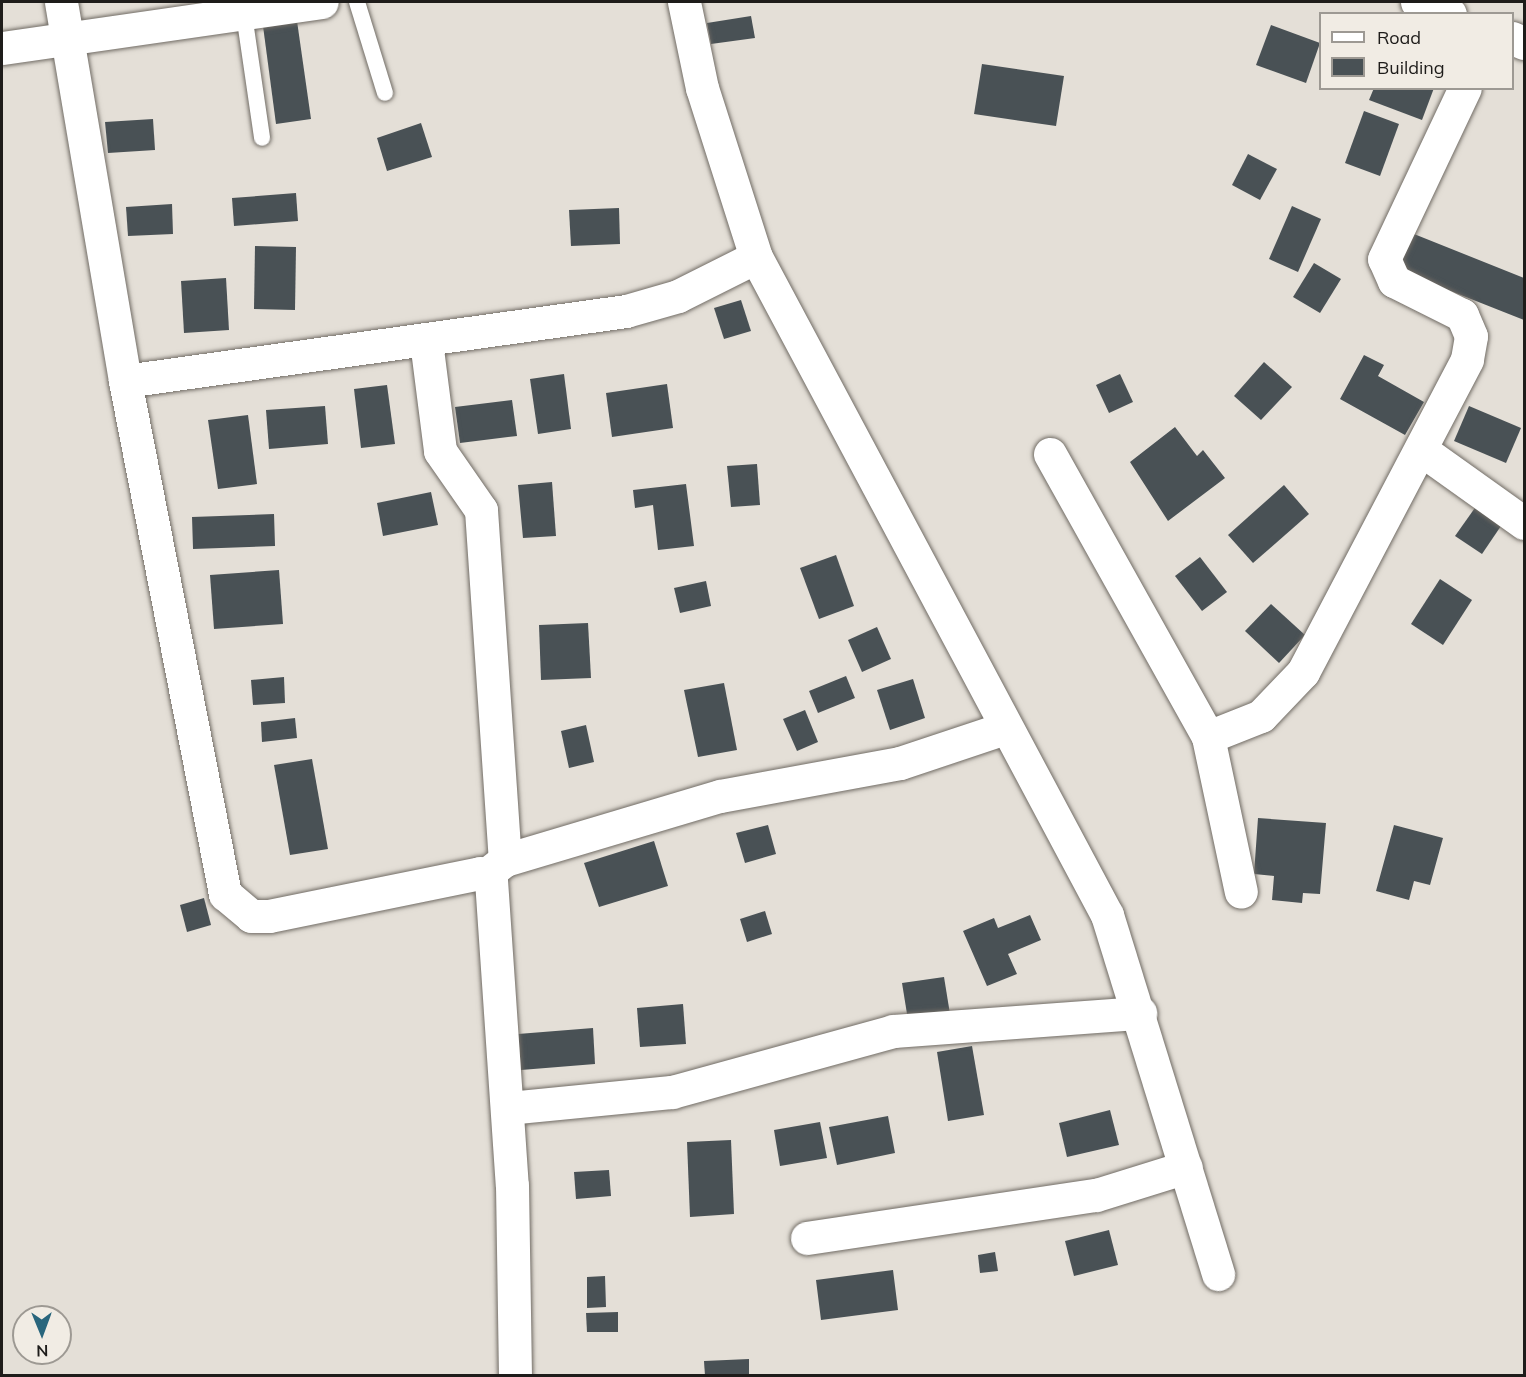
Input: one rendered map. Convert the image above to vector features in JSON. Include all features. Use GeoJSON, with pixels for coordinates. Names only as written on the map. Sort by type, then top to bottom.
{"type":"FeatureCollection","features":[{"type":"Feature","properties":{"kind":"street"},"geometry":{"type":"LineString","coordinates":[[61,2],[125,381],[225,894],[251,916],[269,916],[496,867],[720,796],[900,763],[1005,728]]}},
{"type":"Feature","properties":{"kind":"street"},"geometry":{"type":"LineString","coordinates":[[2,48],[68,41],[322,2]]}},
{"type":"Feature","properties":{"kind":"street"},"geometry":{"type":"LineString","coordinates":[[684,2],[702,88],[756,257],[1005,728],[1086,871],[1140,1013],[1218,1274]]}},
{"type":"Feature","properties":{"kind":"street"},"geometry":{"type":"LineString","coordinates":[[1417,2],[1444,12]]}},
{"type":"Feature","properties":{"kind":"street"},"geometry":{"type":"LineString","coordinates":[[1208,737],[1261,716],[1303,672],[1424,451],[1467,359],[1469,323],[1451,307],[1394,281],[1383,259],[1464,90]]}},
{"type":"Feature","properties":{"kind":"street"},"geometry":{"type":"LineString","coordinates":[[125,381],[426,341],[654,305],[756,257]]}},
{"type":"Feature","properties":{"kind":"street"},"geometry":{"type":"LineString","coordinates":[[426,341],[440,451],[481,510],[508,1108],[515,1376]]}},
{"type":"Feature","properties":{"kind":"street"},"geometry":{"type":"LineString","coordinates":[[1424,451],[1524,523]]}},
{"type":"Feature","properties":{"kind":"street"},"geometry":{"type":"LineString","coordinates":[[1050,454],[1208,737],[1241,892]]}},
{"type":"Feature","properties":{"kind":"street"},"geometry":{"type":"LineString","coordinates":[[508,1108],[672,1092],[893,1031],[1140,1013]]}},
{"type":"Feature","properties":{"kind":"street"},"geometry":{"type":"LineString","coordinates":[[807,1239],[1096,1195],[1186,1167]]}},
{"type":"Feature","properties":{"kind":"lane"},"geometry":{"type":"LineString","coordinates":[[357,2],[385,93]]}},
{"type":"Feature","properties":{"kind":"lane"},"geometry":{"type":"LineString","coordinates":[[244,14],[262,138]]}},
{"type":"Feature","properties":{"kind":"building"},"geometry":{"type":"Polygon","coordinates":[[[751,16],[755,38],[711,44],[707,23],[751,16]]]}},
{"type":"Feature","properties":{"kind":"building"},"geometry":{"type":"Polygon","coordinates":[[[297,21],[311,119],[276,124],[263,26],[297,21]]]}},
{"type":"Feature","properties":{"kind":"building"},"geometry":{"type":"Polygon","coordinates":[[[1271,25],[1319,43],[1306,83],[1256,65],[1271,25]]]}},
{"type":"Feature","properties":{"kind":"building"},"geometry":{"type":"Polygon","coordinates":[[[982,64],[1064,76],[1056,126],[974,114],[982,64]]]}},
{"type":"Feature","properties":{"kind":"building"},"geometry":{"type":"Polygon","coordinates":[[[1373,90],[1433,90],[1422,120],[1369,100],[1373,90]]]}},
{"type":"Feature","properties":{"kind":"building"},"geometry":{"type":"Polygon","coordinates":[[[1364,111],[1399,124],[1380,176],[1345,163],[1364,111]]]}},
{"type":"Feature","properties":{"kind":"building"},"geometry":{"type":"Polygon","coordinates":[[[153,119],[155,150],[108,153],[105,122],[153,119]]]}},
{"type":"Feature","properties":{"kind":"building"},"geometry":{"type":"Polygon","coordinates":[[[421,123],[432,157],[387,171],[377,138],[421,123]]]}},
{"type":"Feature","properties":{"kind":"building"},"geometry":{"type":"Polygon","coordinates":[[[1248,154],[1277,169],[1260,200],[1232,185],[1248,154]]]}},
{"type":"Feature","properties":{"kind":"building"},"geometry":{"type":"Polygon","coordinates":[[[296,193],[298,221],[234,226],[232,198],[296,193]]]}},
{"type":"Feature","properties":{"kind":"building"},"geometry":{"type":"Polygon","coordinates":[[[172,204],[173,234],[128,236],[126,207],[172,204]]]}},
{"type":"Feature","properties":{"kind":"building"},"geometry":{"type":"Polygon","coordinates":[[[1292,206],[1321,219],[1298,272],[1269,259],[1292,206]]]}},
{"type":"Feature","properties":{"kind":"building"},"geometry":{"type":"Polygon","coordinates":[[[619,208],[620,244],[571,246],[569,210],[619,208]]]}},
{"type":"Feature","properties":{"kind":"building"},"geometry":{"type":"Polygon","coordinates":[[[1404,230],[1524,278],[1524,320],[1390,267],[1404,230]]]}},
{"type":"Feature","properties":{"kind":"building"},"geometry":{"type":"Polygon","coordinates":[[[255,246],[296,247],[295,310],[254,309],[255,246]]]}},
{"type":"Feature","properties":{"kind":"building"},"geometry":{"type":"Polygon","coordinates":[[[1314,263],[1341,279],[1320,313],[1293,297],[1314,263]]]}},
{"type":"Feature","properties":{"kind":"building"},"geometry":{"type":"Polygon","coordinates":[[[226,278],[229,330],[184,333],[181,281],[226,278]]]}},
{"type":"Feature","properties":{"kind":"building"},"geometry":{"type":"Polygon","coordinates":[[[741,300],[751,331],[724,339],[714,308],[741,300]]]}},
{"type":"Feature","properties":{"kind":"building"},"geometry":{"type":"Polygon","coordinates":[[[1364,355],[1384,365],[1378,376],[1424,402],[1405,435],[1340,399],[1364,355]]]}},
{"type":"Feature","properties":{"kind":"building"},"geometry":{"type":"Polygon","coordinates":[[[1264,362],[1292,387],[1261,420],[1234,396],[1264,362]]]}},
{"type":"Feature","properties":{"kind":"building"},"geometry":{"type":"Polygon","coordinates":[[[564,374],[571,429],[538,434],[530,379],[564,374]]]}},
{"type":"Feature","properties":{"kind":"building"},"geometry":{"type":"Polygon","coordinates":[[[1120,374],[1133,402],[1109,413],[1096,385],[1120,374]]]}},
{"type":"Feature","properties":{"kind":"building"},"geometry":{"type":"Polygon","coordinates":[[[667,384],[673,428],[612,437],[606,393],[667,384]]]}},
{"type":"Feature","properties":{"kind":"building"},"geometry":{"type":"Polygon","coordinates":[[[387,385],[395,444],[361,448],[354,389],[387,385]]]}},
{"type":"Feature","properties":{"kind":"building"},"geometry":{"type":"Polygon","coordinates":[[[512,400],[517,436],[460,443],[455,407],[512,400]]]}},
{"type":"Feature","properties":{"kind":"building"},"geometry":{"type":"Polygon","coordinates":[[[325,406],[328,444],[269,449],[266,410],[325,406]]]}},
{"type":"Feature","properties":{"kind":"building"},"geometry":{"type":"Polygon","coordinates":[[[1469,406],[1521,428],[1506,463],[1454,441],[1469,406]]]}},
{"type":"Feature","properties":{"kind":"building"},"geometry":{"type":"Polygon","coordinates":[[[248,415],[257,484],[218,489],[208,420],[248,415]]]}},
{"type":"Feature","properties":{"kind":"building"},"geometry":{"type":"Polygon","coordinates":[[[1175,427],[1197,456],[1203,450],[1225,478],[1168,521],[1130,462],[1175,427]]]}},
{"type":"Feature","properties":{"kind":"building"},"geometry":{"type":"Polygon","coordinates":[[[757,464],[760,505],[731,507],[727,466],[757,464]]]}},
{"type":"Feature","properties":{"kind":"building"},"geometry":{"type":"Polygon","coordinates":[[[552,482],[556,536],[523,538],[518,485],[552,482]]]}},
{"type":"Feature","properties":{"kind":"building"},"geometry":{"type":"Polygon","coordinates":[[[686,484],[694,546],[658,550],[653,505],[635,508],[633,490],[686,484]]]}},
{"type":"Feature","properties":{"kind":"building"},"geometry":{"type":"Polygon","coordinates":[[[1284,485],[1309,514],[1253,563],[1228,535],[1284,485]]]}},
{"type":"Feature","properties":{"kind":"building"},"geometry":{"type":"Polygon","coordinates":[[[431,492],[438,525],[383,536],[377,503],[431,492]]]}},
{"type":"Feature","properties":{"kind":"building"},"geometry":{"type":"Polygon","coordinates":[[[1477,505],[1503,523],[1482,554],[1455,536],[1477,505]]]}},
{"type":"Feature","properties":{"kind":"building"},"geometry":{"type":"Polygon","coordinates":[[[274,514],[275,546],[193,549],[192,517],[274,514]]]}},
{"type":"Feature","properties":{"kind":"building"},"geometry":{"type":"Polygon","coordinates":[[[836,555],[854,606],[819,619],[800,568],[836,555]]]}},
{"type":"Feature","properties":{"kind":"building"},"geometry":{"type":"Polygon","coordinates":[[[1200,557],[1227,592],[1202,611],[1175,576],[1200,557]]]}},
{"type":"Feature","properties":{"kind":"building"},"geometry":{"type":"Polygon","coordinates":[[[279,570],[283,624],[214,629],[210,575],[279,570]]]}},
{"type":"Feature","properties":{"kind":"building"},"geometry":{"type":"Polygon","coordinates":[[[1440,579],[1472,600],[1443,645],[1411,624],[1440,579]]]}},
{"type":"Feature","properties":{"kind":"building"},"geometry":{"type":"Polygon","coordinates":[[[706,581],[711,606],[680,613],[674,588],[706,581]]]}},
{"type":"Feature","properties":{"kind":"building"},"geometry":{"type":"Polygon","coordinates":[[[1271,604],[1305,635],[1279,663],[1245,631],[1271,604]]]}},
{"type":"Feature","properties":{"kind":"building"},"geometry":{"type":"Polygon","coordinates":[[[588,623],[591,678],[541,680],[539,625],[588,623]]]}},
{"type":"Feature","properties":{"kind":"building"},"geometry":{"type":"Polygon","coordinates":[[[877,627],[891,659],[862,672],[848,640],[877,627]]]}},
{"type":"Feature","properties":{"kind":"building"},"geometry":{"type":"Polygon","coordinates":[[[846,676],[855,698],[818,713],[809,691],[846,676]]]}},
{"type":"Feature","properties":{"kind":"building"},"geometry":{"type":"Polygon","coordinates":[[[284,677],[285,703],[253,705],[251,680],[284,677]]]}},
{"type":"Feature","properties":{"kind":"building"},"geometry":{"type":"Polygon","coordinates":[[[913,679],[925,718],[890,730],[877,690],[913,679]]]}},
{"type":"Feature","properties":{"kind":"building"},"geometry":{"type":"Polygon","coordinates":[[[724,683],[737,750],[698,757],[684,690],[724,683]]]}},
{"type":"Feature","properties":{"kind":"building"},"geometry":{"type":"Polygon","coordinates":[[[805,710],[818,742],[797,751],[783,719],[805,710]]]}},
{"type":"Feature","properties":{"kind":"building"},"geometry":{"type":"Polygon","coordinates":[[[295,718],[297,738],[262,742],[261,722],[295,718]]]}},
{"type":"Feature","properties":{"kind":"building"},"geometry":{"type":"Polygon","coordinates":[[[586,725],[594,762],[569,768],[561,731],[586,725]]]}},
{"type":"Feature","properties":{"kind":"building"},"geometry":{"type":"Polygon","coordinates":[[[312,759],[328,849],[290,855],[274,765],[312,759]]]}},
{"type":"Feature","properties":{"kind":"building"},"geometry":{"type":"Polygon","coordinates":[[[1258,818],[1326,823],[1320,894],[1303,893],[1302,903],[1272,900],[1274,876],[1254,874],[1258,818]]]}},
{"type":"Feature","properties":{"kind":"building"},"geometry":{"type":"Polygon","coordinates":[[[768,825],[776,854],[745,863],[736,833],[768,825]]]}},
{"type":"Feature","properties":{"kind":"building"},"geometry":{"type":"Polygon","coordinates":[[[1394,825],[1443,838],[1430,885],[1414,881],[1409,900],[1376,891],[1394,825]]]}},
{"type":"Feature","properties":{"kind":"building"},"geometry":{"type":"Polygon","coordinates":[[[654,841],[668,886],[599,907],[584,863],[654,841]]]}},
{"type":"Feature","properties":{"kind":"building"},"geometry":{"type":"Polygon","coordinates":[[[204,898],[211,925],[187,932],[180,905],[204,898]]]}},
{"type":"Feature","properties":{"kind":"building"},"geometry":{"type":"Polygon","coordinates":[[[765,911],[772,934],[747,942],[740,919],[765,911]]]}},
{"type":"Feature","properties":{"kind":"building"},"geometry":{"type":"Polygon","coordinates":[[[1030,915],[1041,940],[1008,954],[1017,974],[987,986],[963,931],[994,918],[998,928],[1030,915]]]}},
{"type":"Feature","properties":{"kind":"building"},"geometry":{"type":"Polygon","coordinates":[[[944,977],[950,1014],[908,1020],[902,983],[944,977]]]}},
{"type":"Feature","properties":{"kind":"building"},"geometry":{"type":"Polygon","coordinates":[[[683,1004],[686,1044],[640,1047],[637,1008],[683,1004]]]}},
{"type":"Feature","properties":{"kind":"building"},"geometry":{"type":"Polygon","coordinates":[[[593,1028],[595,1064],[521,1070],[518,1034],[593,1028]]]}},
{"type":"Feature","properties":{"kind":"building"},"geometry":{"type":"Polygon","coordinates":[[[972,1046],[984,1115],[948,1121],[937,1052],[972,1046]]]}},
{"type":"Feature","properties":{"kind":"building"},"geometry":{"type":"Polygon","coordinates":[[[1110,1110],[1119,1145],[1067,1157],[1059,1123],[1110,1110]]]}},
{"type":"Feature","properties":{"kind":"building"},"geometry":{"type":"Polygon","coordinates":[[[888,1116],[895,1153],[837,1165],[829,1127],[888,1116]]]}},
{"type":"Feature","properties":{"kind":"building"},"geometry":{"type":"Polygon","coordinates":[[[820,1122],[827,1158],[780,1166],[774,1130],[820,1122]]]}},
{"type":"Feature","properties":{"kind":"building"},"geometry":{"type":"Polygon","coordinates":[[[731,1140],[734,1214],[690,1217],[687,1142],[731,1140]]]}},
{"type":"Feature","properties":{"kind":"building"},"geometry":{"type":"Polygon","coordinates":[[[609,1170],[611,1196],[576,1199],[574,1172],[609,1170]]]}},
{"type":"Feature","properties":{"kind":"building"},"geometry":{"type":"Polygon","coordinates":[[[1109,1230],[1118,1265],[1074,1276],[1065,1241],[1109,1230]]]}},
{"type":"Feature","properties":{"kind":"building"},"geometry":{"type":"Polygon","coordinates":[[[995,1252],[998,1271],[980,1273],[978,1255],[995,1252]]]}},
{"type":"Feature","properties":{"kind":"building"},"geometry":{"type":"Polygon","coordinates":[[[893,1270],[898,1310],[821,1320],[816,1280],[893,1270]]]}},
{"type":"Feature","properties":{"kind":"building"},"geometry":{"type":"Polygon","coordinates":[[[605,1276],[606,1307],[587,1308],[587,1277],[605,1276]]]}},
{"type":"Feature","properties":{"kind":"building"},"geometry":{"type":"Polygon","coordinates":[[[618,1312],[618,1332],[587,1332],[586,1313],[618,1312]]]}},
{"type":"Feature","properties":{"kind":"building"},"geometry":{"type":"Polygon","coordinates":[[[749,1359],[749,1376],[705,1376],[704,1361],[749,1359]]]}}]}
